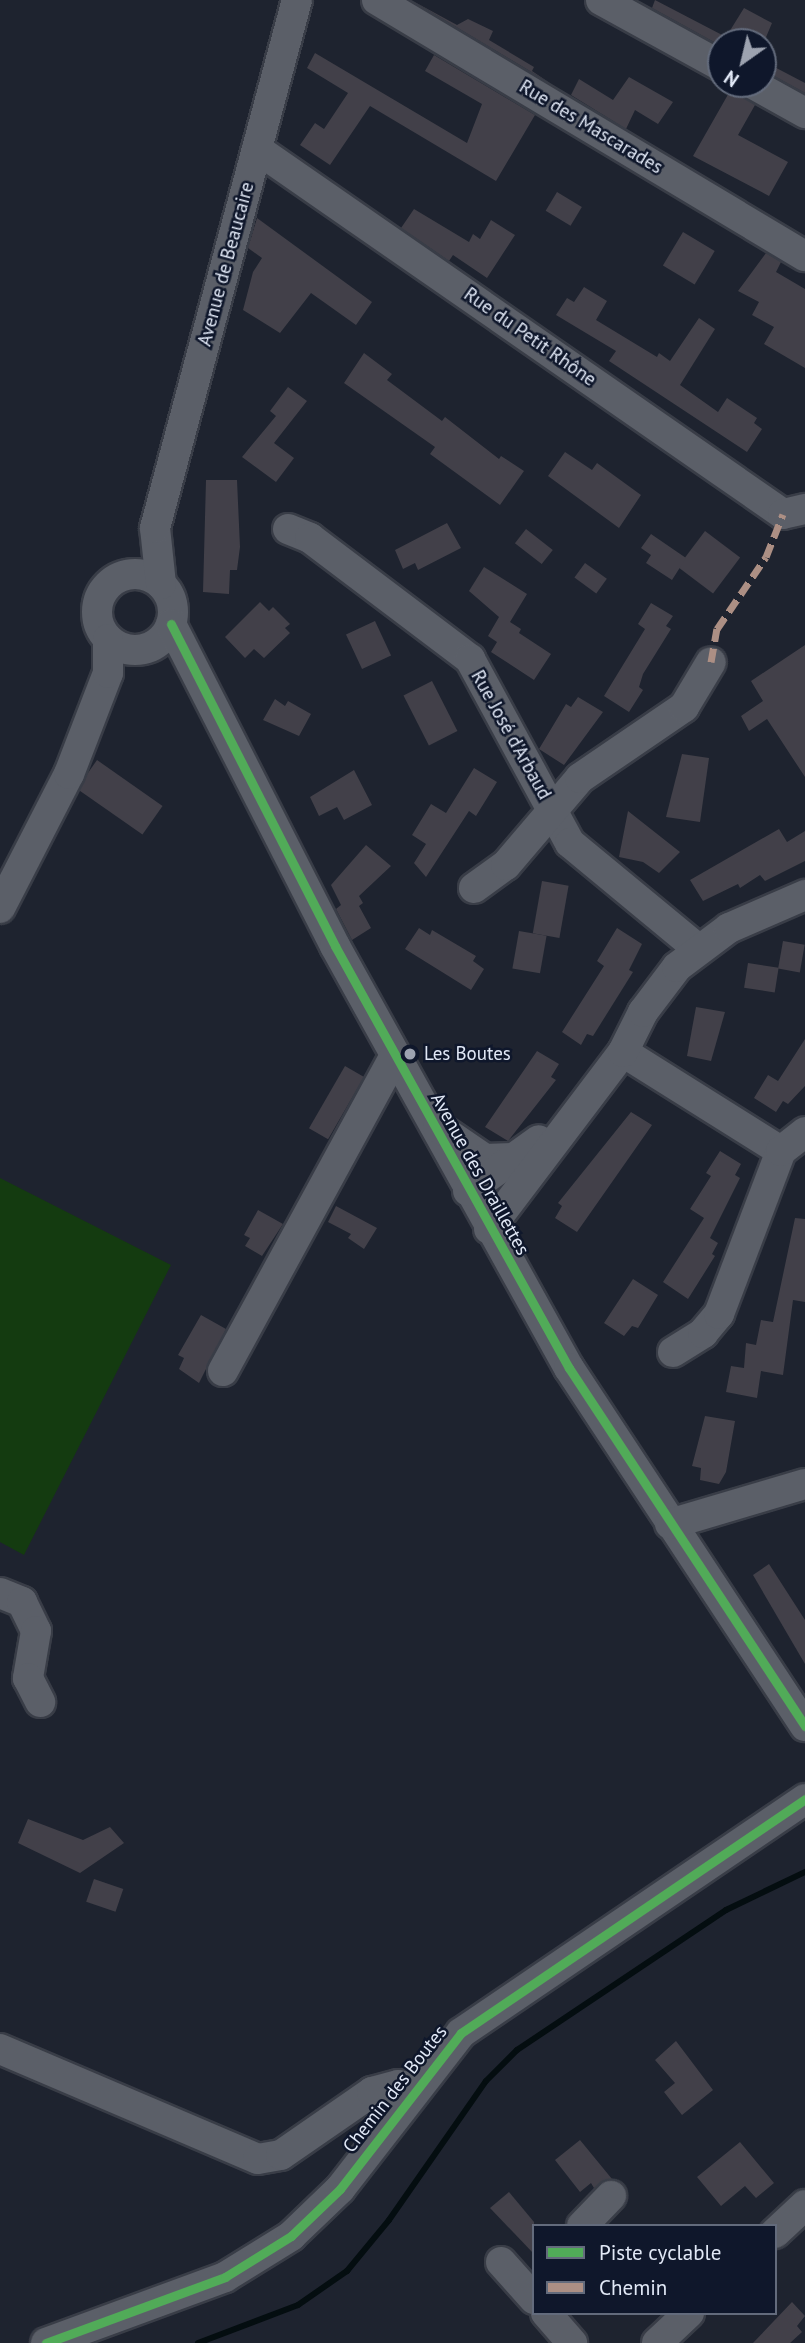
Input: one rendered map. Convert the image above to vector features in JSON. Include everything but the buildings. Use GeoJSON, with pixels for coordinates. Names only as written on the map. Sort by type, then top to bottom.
{"type":"FeatureCollection","features":[{"type":"Feature","properties":{"kind":"street","name":"Avenue de Beaucaire"},"geometry":{"type":"LineString","coordinates":[[123,576],[155,528],[297,0]]}},
{"type":"Feature","properties":{"kind":"street","name":"Rue des Mascarades"},"geometry":{"type":"LineString","coordinates":[[377,0],[805,256]]}},
{"type":"Feature","properties":{"kind":"street"},"geometry":{"type":"LineString","coordinates":[[601,0],[707,58]]}},
{"type":"Feature","properties":{"kind":"street"},"geometry":{"type":"LineString","coordinates":[[777,97],[805,113]]}},
{"type":"Feature","properties":{"kind":"street","name":"Rue du Petit Rhône"},"geometry":{"type":"LineString","coordinates":[[257,149],[783,514],[805,509]]}},
{"type":"Feature","properties":{"kind":"street","name":"Avenue de Beaucaire"},"geometry":{"type":"LineString","coordinates":[[155,528],[161,584]]}},
{"type":"Feature","properties":{"kind":"street","name":"Rue José d'Arbaud"},"geometry":{"type":"LineString","coordinates":[[288,529],[310,538],[439,632],[470,659],[552,809],[580,854],[697,948]]}},
{"type":"Feature","properties":{"kind":"street"},"geometry":{"type":"LineString","coordinates":[[0,908],[69,774],[108,673],[108,639],[97,616],[98,603],[112,582],[123,576],[143,575],[161,584],[172,603],[171,624],[145,648],[108,673]]}},
{"type":"Feature","properties":{"kind":"street","name":"Avenue des Draillettes"},"geometry":{"type":"LineString","coordinates":[[171,624],[468,1191],[569,1368],[803,1721]]}},
{"type":"Feature","properties":{"kind":"street"},"geometry":{"type":"LineString","coordinates":[[108,639],[145,648],[194,672]]}},
{"type":"Feature","properties":{"kind":"street"},"geometry":{"type":"LineString","coordinates":[[552,809],[588,772],[684,708],[711,662]]}},
{"type":"Feature","properties":{"kind":"street","name":"Rue José d'Arbaud"},"geometry":{"type":"LineString","coordinates":[[474,888],[506,865],[552,809]]}},
{"type":"Feature","properties":{"kind":"street"},"geometry":{"type":"LineString","coordinates":[[489,1229],[622,1052],[660,988],[697,948],[729,928],[805,895]]}},
{"type":"Feature","properties":{"kind":"street"},"geometry":{"type":"LineString","coordinates":[[622,1052],[781,1151]]}},
{"type":"Feature","properties":{"kind":"street"},"geometry":{"type":"LineString","coordinates":[[223,1371],[396,1056]]}},
{"type":"Feature","properties":{"kind":"street"},"geometry":{"type":"LineString","coordinates":[[468,1191],[519,1158],[582,1104]]}},
{"type":"Feature","properties":{"kind":"street"},"geometry":{"type":"LineString","coordinates":[[432,1123],[476,1155],[496,1160],[519,1158]]}},
{"type":"Feature","properties":{"kind":"street"},"geometry":{"type":"LineString","coordinates":[[673,1352],[703,1333],[719,1314],[781,1151],[805,1132]]}},
{"type":"Feature","properties":{"kind":"street"},"geometry":{"type":"LineString","coordinates":[[670,1524],[805,1484]]}},
{"type":"Feature","properties":{"kind":"street"},"geometry":{"type":"LineString","coordinates":[[0,1593],[22,1602],[36,1631],[28,1678],[40,1702]]}},
{"type":"Feature","properties":{"kind":"street","name":"Chemin des Boutes"},"geometry":{"type":"LineString","coordinates":[[46,2343],[225,2277],[264,2255],[340,2189],[453,2041],[479,2018],[802,1803]]}},
{"type":"Feature","properties":{"kind":"street"},"geometry":{"type":"LineString","coordinates":[[0,2049],[258,2159],[281,2155],[372,2092],[398,2085],[417,2088]]}},
{"type":"Feature","properties":{"kind":"street"},"geometry":{"type":"LineString","coordinates":[[584,2224],[611,2196]]}},
{"type":"Feature","properties":{"kind":"street"},"geometry":{"type":"LineString","coordinates":[[777,2231],[805,2206]]}},
{"type":"Feature","properties":{"kind":"street"},"geometry":{"type":"LineString","coordinates":[[548,2315],[572,2343]]}},
{"type":"Feature","properties":{"kind":"street"},"geometry":{"type":"LineString","coordinates":[[657,2343],[687,2315]]}},
{"type":"Feature","properties":{"kind":"green space"},"geometry":{"type":"Polygon","coordinates":[[[0,1178],[171,1265],[24,1555],[0,1542],[0,1178]]]}},
{"type":"Feature","properties":{"kind":"waterway"},"geometry":{"type":"LineString","coordinates":[[198,2343],[298,2305],[347,2271],[389,2220],[486,2081],[517,2050],[726,1910],[805,1872]]}},
{"type":"Feature","properties":{"kind":"marked path"},"geometry":{"type":"LineString","coordinates":[[711,662],[717,629],[766,557],[783,514]]}},
{"type":"Feature","properties":{"kind":"cycle path"},"geometry":{"type":"LineString","coordinates":[[171,624],[335,946],[569,1368],[805,1726]]}},
{"type":"Feature","properties":{"kind":"cycle path"},"geometry":{"type":"LineString","coordinates":[[46,2343],[225,2277],[291,2236],[340,2189],[461,2033],[805,1799]]}},
{"type":"Feature","properties":{"kind":"place","name":"Les Boutes"},"geometry":{"type":"Point","coordinates":[410,1054]}}]}
